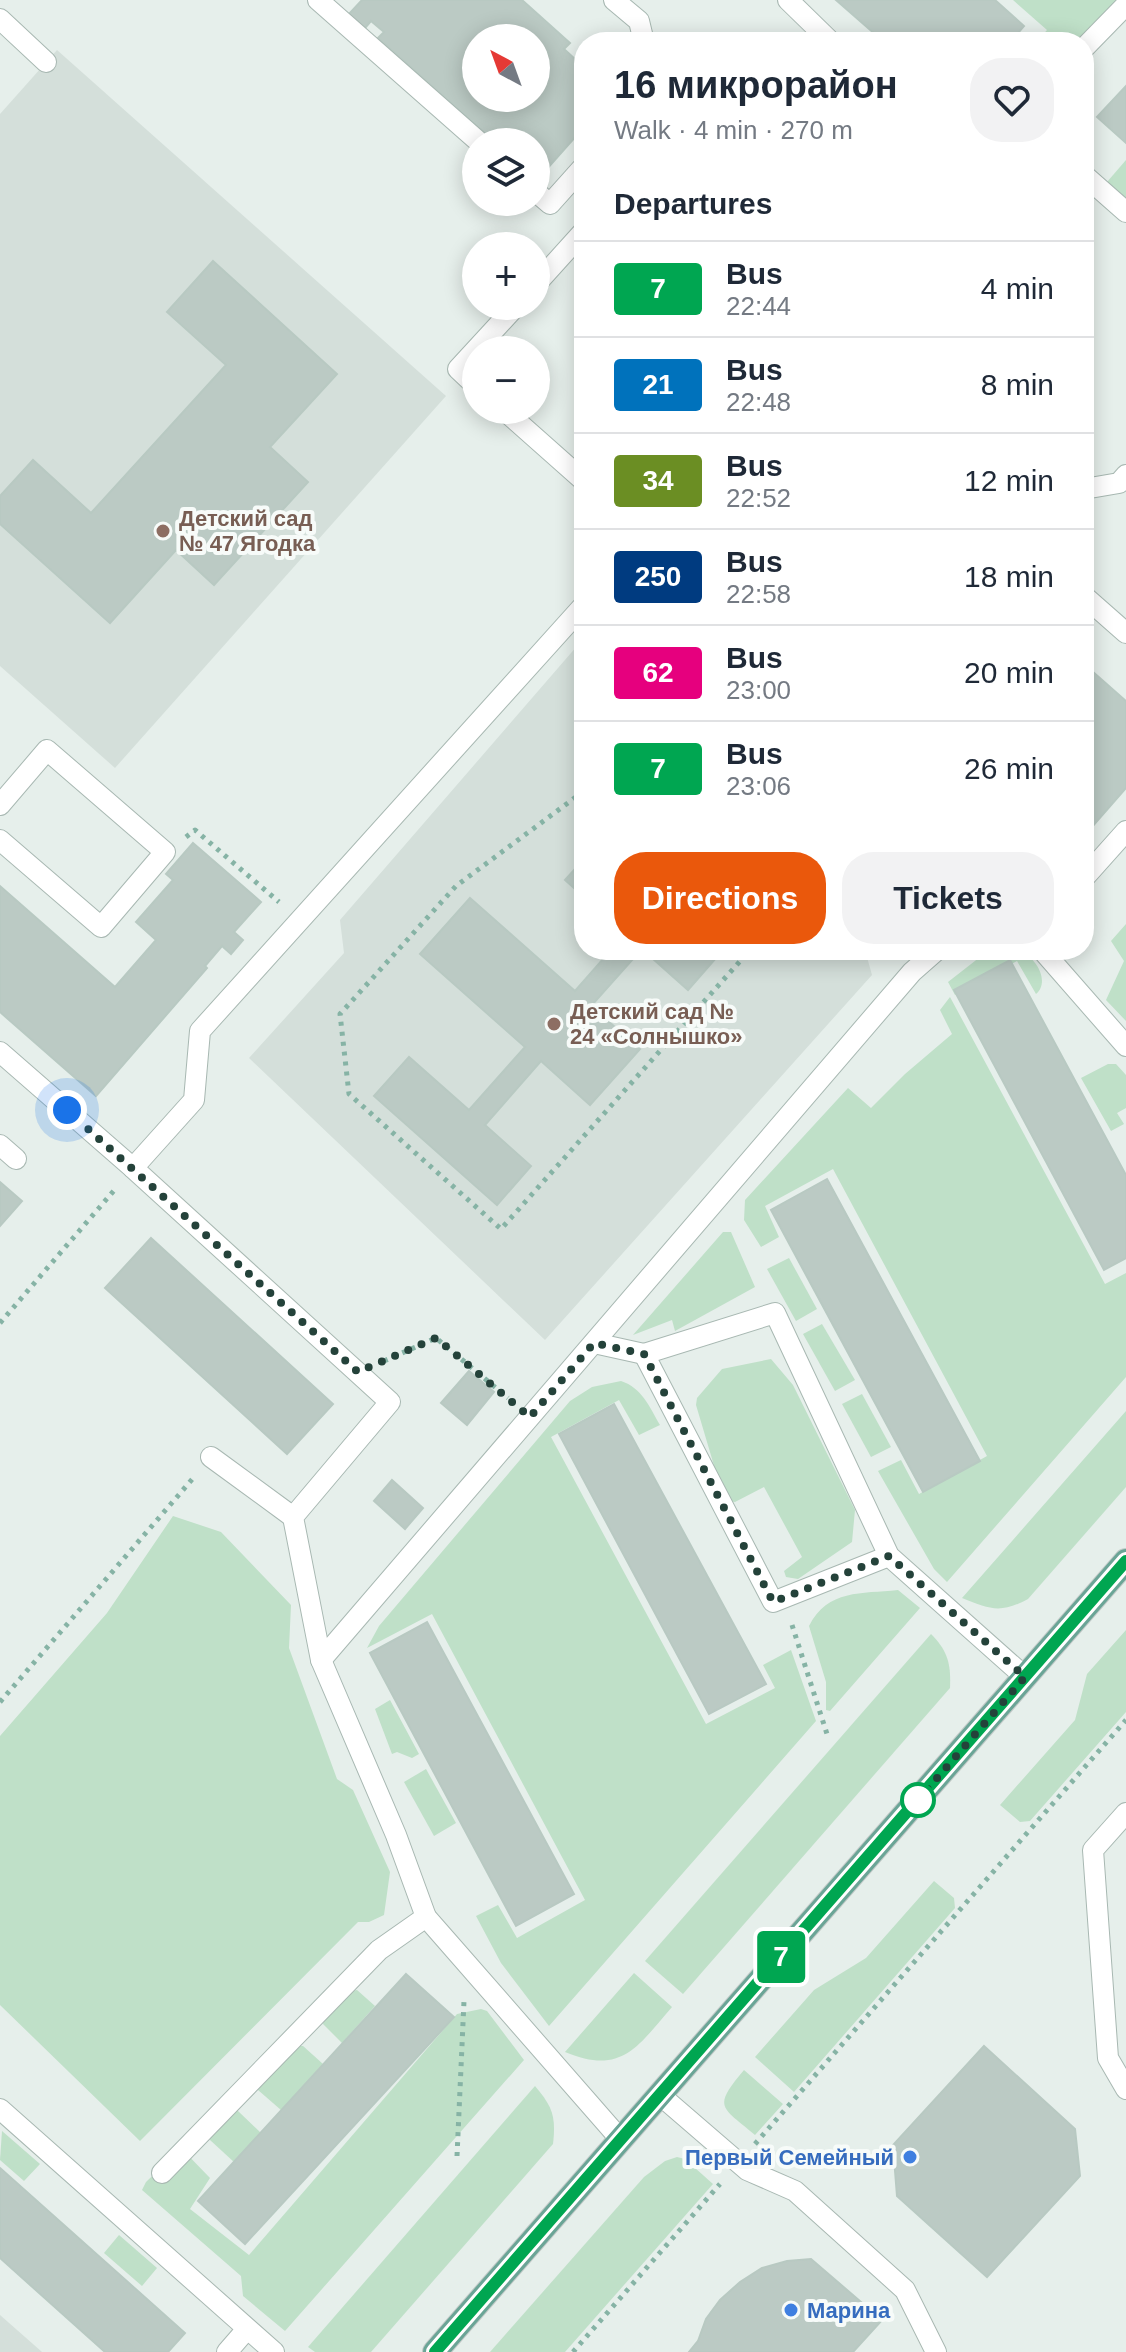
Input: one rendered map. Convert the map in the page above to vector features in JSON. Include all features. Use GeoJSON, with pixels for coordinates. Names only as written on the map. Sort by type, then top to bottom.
{"type":"FeatureCollection","features":[{"type":"Feature","properties":{"kind":"main road"},"geometry":{"type":"LineString","coordinates":[[435,2352],[1126,1561]]}},
{"type":"Feature","properties":{"kind":"lane"},"geometry":{"type":"LineString","coordinates":[[318,0],[463,128]]}},
{"type":"Feature","properties":{"kind":"lane"},"geometry":{"type":"LineString","coordinates":[[614,0],[639,21],[642,32]]}},
{"type":"Feature","properties":{"kind":"lane"},"geometry":{"type":"LineString","coordinates":[[788,0],[821,32]]}},
{"type":"Feature","properties":{"kind":"lane"},"geometry":{"type":"LineString","coordinates":[[1094,38],[1126,5]]}},
{"type":"Feature","properties":{"kind":"lane"},"geometry":{"type":"LineString","coordinates":[[0,19],[46,62]]}},
{"type":"Feature","properties":{"kind":"lane"},"geometry":{"type":"LineString","coordinates":[[550,204],[574,177]]}},
{"type":"Feature","properties":{"kind":"lane"},"geometry":{"type":"LineString","coordinates":[[1094,184],[1126,212]]}},
{"type":"Feature","properties":{"kind":"lane"},"geometry":{"type":"LineString","coordinates":[[550,269],[574,242]]}},
{"type":"Feature","properties":{"kind":"lane"},"geometry":{"type":"LineString","coordinates":[[488,336],[503,320]]}},
{"type":"Feature","properties":{"kind":"lane"},"geometry":{"type":"LineString","coordinates":[[520,424],[574,472]]}},
{"type":"Feature","properties":{"kind":"lane"},"geometry":{"type":"LineString","coordinates":[[1094,487],[1124,482]]}},
{"type":"Feature","properties":{"kind":"lane"},"geometry":{"type":"LineString","coordinates":[[1094,605],[1126,633]]}},
{"type":"Feature","properties":{"kind":"lane"},"geometry":{"type":"LineString","coordinates":[[133,1168],[194,1100],[200,1031],[574,616]]}},
{"type":"Feature","properties":{"kind":"lane"},"geometry":{"type":"LineString","coordinates":[[0,805],[47,750],[165,852],[101,927],[0,840]]}},
{"type":"Feature","properties":{"kind":"lane"},"geometry":{"type":"LineString","coordinates":[[1094,867],[1126,831]]}},
{"type":"Feature","properties":{"kind":"lane"},"geometry":{"type":"LineString","coordinates":[[321,1660],[912,972],[926,960]]}},
{"type":"Feature","properties":{"kind":"lane"},"geometry":{"type":"LineString","coordinates":[[1051,960],[1126,1046]]}},
{"type":"Feature","properties":{"kind":"lane"},"geometry":{"type":"LineString","coordinates":[[0,1052],[133,1168],[390,1402],[293,1517]]}},
{"type":"Feature","properties":{"kind":"lane"},"geometry":{"type":"LineString","coordinates":[[0,1145],[16,1159]]}},
{"type":"Feature","properties":{"kind":"lane"},"geometry":{"type":"LineString","coordinates":[[594,1343],[644,1354],[775,1313],[889,1556],[1025,1677]]}},
{"type":"Feature","properties":{"kind":"lane"},"geometry":{"type":"LineString","coordinates":[[644,1354],[773,1602],[889,1556]]}},
{"type":"Feature","properties":{"kind":"lane"},"geometry":{"type":"LineString","coordinates":[[211,1457],[293,1517],[321,1660],[396,1835],[426,1917],[621,2140]]}},
{"type":"Feature","properties":{"kind":"lane"},"geometry":{"type":"LineString","coordinates":[[1126,1813],[1093,1850],[1108,2058],[1126,2089]]}},
{"type":"Feature","properties":{"kind":"lane"},"geometry":{"type":"LineString","coordinates":[[162,2173],[379,1950],[426,1917]]}},
{"type":"Feature","properties":{"kind":"lane"},"geometry":{"type":"LineString","coordinates":[[660,2095],[747,2170],[795,2191],[905,2290],[936,2352]]}},
{"type":"Feature","properties":{"kind":"lane"},"geometry":{"type":"LineString","coordinates":[[0,2109],[274,2352]]}},
{"type":"Feature","properties":{"kind":"lane"},"geometry":{"type":"LineString","coordinates":[[227,2352],[247,2329]]}},
{"type":"Feature","properties":{"kind":"path"},"geometry":{"type":"LineString","coordinates":[[574,798],[456,886],[340,1014],[349,1094],[501,1229],[741,960]]}},
{"type":"Feature","properties":{"kind":"path"},"geometry":{"type":"LineString","coordinates":[[165,852],[195,830],[300,919]]}},
{"type":"Feature","properties":{"kind":"path"},"geometry":{"type":"LineString","coordinates":[[0,1323],[133,1168]]}},
{"type":"Feature","properties":{"kind":"path"},"geometry":{"type":"LineString","coordinates":[[358,1372],[436,1338],[530,1417]]}},
{"type":"Feature","properties":{"kind":"path"},"geometry":{"type":"LineString","coordinates":[[0,1702],[211,1457]]}},
{"type":"Feature","properties":{"kind":"path"},"geometry":{"type":"LineString","coordinates":[[783,1598],[827,1734]]}},
{"type":"Feature","properties":{"kind":"path"},"geometry":{"type":"LineString","coordinates":[[573,2352],[1126,1720]]}},
{"type":"Feature","properties":{"kind":"path"},"geometry":{"type":"LineString","coordinates":[[457,2156],[465,1962]]}},
{"type":"Feature","properties":{"kind":"shaded area","name":"Детский сад № 47 Ягодка"},"geometry":{"type":"Polygon","coordinates":[[[57,50],[446,396],[115,768],[0,666],[0,114],[57,50]]]}},
{"type":"Feature","properties":{"kind":"shaded area","name":"Детский сад № 24 «Солнышко»"},"geometry":{"type":"Polygon","coordinates":[[[574,650],[574,960],[868,960],[872,975],[545,1340],[249,1058],[344,953],[340,920],[574,650]]]}},
{"type":"Feature","properties":{"kind":"shaded area"},"geometry":{"type":"Polygon","coordinates":[[[0,2315],[42,2352],[0,2352],[0,2315]]]}},
{"type":"Feature","properties":{"kind":"green space"},"geometry":{"type":"Polygon","coordinates":[[[1013,0],[1118,0],[1089,32],[1045,32],[1047,30],[1013,0]]]}},
{"type":"Feature","properties":{"kind":"green space"},"geometry":{"type":"Polygon","coordinates":[[[1126,160],[1126,198],[1107,182],[1126,160]]]}},
{"type":"Feature","properties":{"kind":"green space"},"geometry":{"type":"Polygon","coordinates":[[[1126,924],[1126,1021],[1106,1000],[1124,961],[1111,941],[1126,924]]]}},
{"type":"Feature","properties":{"kind":"green space"},"geometry":{"type":"Polygon","coordinates":[[[976,960],[1032,960],[1042,977],[1036,994],[1017,961],[955,995],[948,982],[976,960]]]}},
{"type":"Feature","properties":{"kind":"green space"},"geometry":{"type":"Polygon","coordinates":[[[950,997],[1105,1284],[1126,1273],[1126,1377],[947,1582],[934,1569],[878,1471],[901,1460],[919,1494],[987,1456],[833,1169],[765,1206],[779,1237],[761,1247],[744,1220],[745,1200],[848,1088],[871,1108],[952,1034],[940,1010],[950,997]]]}},
{"type":"Feature","properties":{"kind":"green space"},"geometry":{"type":"Polygon","coordinates":[[[1108,1064],[1116,1064],[1126,1075],[1126,1108],[1117,1113],[1124,1124],[1111,1131],[1081,1078],[1108,1064]]]}},
{"type":"Feature","properties":{"kind":"green space"},"geometry":{"type":"Polygon","coordinates":[[[723,1232],[731,1232],[755,1287],[675,1331],[672,1320],[633,1335],[723,1232]]]}},
{"type":"Feature","properties":{"kind":"green space"},"geometry":{"type":"Polygon","coordinates":[[[789,1258],[817,1309],[796,1321],[767,1269],[789,1258]]]}},
{"type":"Feature","properties":{"kind":"green space"},"geometry":{"type":"Polygon","coordinates":[[[822,1324],[855,1380],[835,1391],[803,1334],[822,1324]]]}},
{"type":"Feature","properties":{"kind":"green space"},"geometry":{"type":"Polygon","coordinates":[[[771,1359],[793,1385],[855,1510],[852,1542],[798,1579],[786,1577],[784,1571],[802,1557],[764,1487],[735,1502],[728,1501],[718,1479],[696,1405],[697,1398],[722,1369],[771,1359]]]}},
{"type":"Feature","properties":{"kind":"green space"},"geometry":{"type":"Polygon","coordinates":[[[621,1381],[640,1393],[660,1425],[639,1435],[619,1400],[551,1437],[706,1724],[775,1688],[763,1665],[791,1650],[816,1721],[549,2026],[501,1963],[476,1916],[498,1905],[517,1938],[585,1900],[432,1614],[367,1648],[379,1626],[570,1401],[592,1387],[621,1381]]]}},
{"type":"Feature","properties":{"kind":"green space"},"geometry":{"type":"Polygon","coordinates":[[[862,1394],[891,1447],[871,1457],[842,1404],[862,1394]]]}},
{"type":"Feature","properties":{"kind":"green space"},"geometry":{"type":"Polygon","coordinates":[[[1126,1411],[1126,1487],[1028,1599],[1010,1607],[995,1608],[962,1598],[1126,1411]]]}},
{"type":"Feature","properties":{"kind":"green space"},"geometry":{"type":"Polygon","coordinates":[[[173,1516],[221,1532],[291,1605],[289,1648],[337,1779],[353,1790],[390,1872],[384,1915],[369,1922],[358,1922],[140,2141],[0,2005],[0,1736],[107,1613],[173,1516]]]}},
{"type":"Feature","properties":{"kind":"green space"},"geometry":{"type":"Polygon","coordinates":[[[898,1590],[920,1608],[830,1711],[826,1710],[826,1682],[809,1626],[826,1605],[836,1599],[859,1593],[898,1590]]]}},
{"type":"Feature","properties":{"kind":"green space"},"geometry":{"type":"Polygon","coordinates":[[[1126,1630],[1126,1712],[1030,1821],[1020,1822],[1000,1805],[1075,1720],[1087,1674],[1126,1630]]]}},
{"type":"Feature","properties":{"kind":"green space"},"geometry":{"type":"Polygon","coordinates":[[[931,1634],[947,1658],[950,1688],[683,1994],[645,1961],[931,1634]]]}},
{"type":"Feature","properties":{"kind":"green space"},"geometry":{"type":"Polygon","coordinates":[[[390,1700],[419,1754],[412,1758],[397,1752],[392,1754],[375,1709],[390,1700]]]}},
{"type":"Feature","properties":{"kind":"green space"},"geometry":{"type":"Polygon","coordinates":[[[426,1769],[456,1823],[434,1836],[404,1782],[426,1769]]]}},
{"type":"Feature","properties":{"kind":"green space"},"geometry":{"type":"Polygon","coordinates":[[[934,1881],[954,1898],[955,1908],[794,2092],[755,2057],[814,1990],[866,1958],[934,1881]]]}},
{"type":"Feature","properties":{"kind":"green space"},"geometry":{"type":"Polygon","coordinates":[[[634,1973],[672,2007],[649,2034],[615,2059],[585,2059],[565,2052],[634,1973]]]}},
{"type":"Feature","properties":{"kind":"green space"},"geometry":{"type":"Polygon","coordinates":[[[357,1990],[375,2006],[342,2043],[323,2024],[336,2003],[357,1990]]]}},
{"type":"Feature","properties":{"kind":"green space"},"geometry":{"type":"Polygon","coordinates":[[[481,2009],[487,2011],[524,2060],[285,2331],[243,2296],[241,2276],[142,2190],[146,2182],[181,2148],[210,2178],[190,2209],[249,2255],[457,2014],[481,2009]]]}},
{"type":"Feature","properties":{"kind":"green space"},"geometry":{"type":"Polygon","coordinates":[[[295,2046],[303,2046],[323,2064],[281,2110],[258,2090],[259,2083],[295,2046]]]}},
{"type":"Feature","properties":{"kind":"green space"},"geometry":{"type":"Polygon","coordinates":[[[744,2070],[783,2104],[755,2135],[725,2106],[727,2092],[744,2070]]]}},
{"type":"Feature","properties":{"kind":"green space"},"geometry":{"type":"Polygon","coordinates":[[[535,2086],[552,2113],[553,2144],[371,2352],[315,2352],[308,2347],[535,2086]]]}},
{"type":"Feature","properties":{"kind":"green space"},"geometry":{"type":"Polygon","coordinates":[[[231,2111],[238,2111],[261,2133],[235,2163],[210,2140],[210,2131],[231,2111]]]}},
{"type":"Feature","properties":{"kind":"green space"},"geometry":{"type":"Polygon","coordinates":[[[2,2131],[40,2164],[24,2181],[0,2160],[2,2131]]]}},
{"type":"Feature","properties":{"kind":"green space"},"geometry":{"type":"Polygon","coordinates":[[[677,2157],[685,2159],[713,2184],[565,2352],[490,2352],[644,2177],[665,2161],[677,2157]]]}},
{"type":"Feature","properties":{"kind":"green space"},"geometry":{"type":"Polygon","coordinates":[[[119,2235],[157,2268],[142,2286],[104,2253],[119,2235]]]}},
{"type":"Feature","properties":{"kind":"building"},"geometry":{"type":"Polygon","coordinates":[[[362,0],[522,0],[549,24],[462,24],[462,112],[550,112],[550,25],[570,43],[564,49],[574,58],[574,138],[550,165],[550,128],[479,128],[378,38],[384,32],[371,21],[365,28],[349,14],[362,0]]]}},
{"type":"Feature","properties":{"kind":"building"},"geometry":{"type":"Polygon","coordinates":[[[836,0],[995,0],[1024,26],[1019,32],[873,32],[836,0]]]}},
{"type":"Feature","properties":{"kind":"building"},"geometry":{"type":"Polygon","coordinates":[[[1126,86],[1126,143],[1097,117],[1126,86]]]}},
{"type":"Feature","properties":{"kind":"building"},"geometry":{"type":"Polygon","coordinates":[[[213,261],[337,374],[270,447],[308,482],[214,585],[176,550],[110,623],[0,524],[0,496],[33,460],[91,513],[226,365],[167,312],[213,261]]]}},
{"type":"Feature","properties":{"kind":"building"},"geometry":{"type":"Polygon","coordinates":[[[1094,673],[1126,701],[1126,788],[1094,825],[1094,673]]]}},
{"type":"Feature","properties":{"kind":"building"},"geometry":{"type":"Polygon","coordinates":[[[193,843],[261,902],[234,932],[243,940],[231,954],[222,946],[205,966],[207,968],[96,1096],[0,1012],[0,886],[115,987],[156,940],[136,922],[173,880],[166,874],[193,843]]]}},
{"type":"Feature","properties":{"kind":"building"},"geometry":{"type":"Polygon","coordinates":[[[574,870],[574,888],[565,880],[574,870]]]}},
{"type":"Feature","properties":{"kind":"building"},"geometry":{"type":"Polygon","coordinates":[[[470,898],[575,991],[602,960],[632,960],[591,1006],[640,1049],[590,1105],[541,1061],[485,1125],[531,1166],[497,1205],[374,1096],[409,1057],[469,1110],[525,1047],[420,954],[470,898]]]}},
{"type":"Feature","properties":{"kind":"building"},"geometry":{"type":"Polygon","coordinates":[[[654,960],[714,960],[688,990],[654,960]]]}},
{"type":"Feature","properties":{"kind":"building"},"geometry":{"type":"Polygon","coordinates":[[[1010,960],[1126,1175],[1126,1258],[1104,1270],[954,990],[1010,960]]]}},
{"type":"Feature","properties":{"kind":"building"},"geometry":{"type":"Polygon","coordinates":[[[827,1179],[980,1461],[923,1492],[771,1210],[827,1179]]]}},
{"type":"Feature","properties":{"kind":"building"},"geometry":{"type":"Polygon","coordinates":[[[0,1182],[22,1201],[0,1226],[0,1182]]]}},
{"type":"Feature","properties":{"kind":"building"},"geometry":{"type":"Polygon","coordinates":[[[151,1238],[333,1404],[287,1454],[105,1288],[151,1238]]]}},
{"type":"Feature","properties":{"kind":"building"},"geometry":{"type":"Polygon","coordinates":[[[469,1371],[494,1392],[467,1425],[441,1403],[469,1371]]]}},
{"type":"Feature","properties":{"kind":"building"},"geometry":{"type":"Polygon","coordinates":[[[614,1404],[766,1684],[709,1714],[559,1434],[614,1404]]]}},
{"type":"Feature","properties":{"kind":"building"},"geometry":{"type":"Polygon","coordinates":[[[392,1480],[423,1508],[405,1529],[374,1501],[392,1480]]]}},
{"type":"Feature","properties":{"kind":"building"},"geometry":{"type":"Polygon","coordinates":[[[427,1622],[574,1894],[516,1926],[370,1653],[427,1622]]]}},
{"type":"Feature","properties":{"kind":"building"},"geometry":{"type":"Polygon","coordinates":[[[406,1974],[454,2017],[245,2244],[198,2201],[406,1974]]]}},
{"type":"Feature","properties":{"kind":"building"},"geometry":{"type":"Polygon","coordinates":[[[984,2046],[1075,2129],[1080,2176],[987,2277],[897,2196],[893,2145],[984,2046]]]}},
{"type":"Feature","properties":{"kind":"building"},"geometry":{"type":"Polygon","coordinates":[[[0,2168],[185,2333],[168,2352],[105,2352],[0,2258],[0,2168]]]}},
{"type":"Feature","properties":{"kind":"building","name":"Марина"},"geometry":{"type":"Polygon","coordinates":[[[811,2259],[882,2320],[853,2352],[689,2352],[698,2341],[706,2319],[720,2300],[740,2282],[762,2268],[811,2259]]]}},
{"type":"Feature","properties":{"kind":"bus line","name":"7"},"geometry":{"type":"LineString","coordinates":[[435,2352],[1126,1561]]}},
{"type":"Feature","properties":{"kind":"place","name":"Детский сад № 47 Ягодка"},"geometry":{"type":"Point","coordinates":[163,531]}},
{"type":"Feature","properties":{"kind":"place","name":"Детский сад № 24 «Солнышко»"},"geometry":{"type":"Point","coordinates":[554,1024]}},
{"type":"Feature","properties":{"kind":"place","name":"Первый Семейный"},"geometry":{"type":"Point","coordinates":[910,2157]}},
{"type":"Feature","properties":{"kind":"place","name":"Марина"},"geometry":{"type":"Point","coordinates":[791,2310]}},
{"type":"Feature","properties":{"kind":"route"},"geometry":{"type":"LineString","coordinates":[[67,1110],[358,1372],[436,1338],[530,1417],[594,1343],[644,1354],[773,1602],[889,1556],[1025,1677],[918,1800]]}}]}
